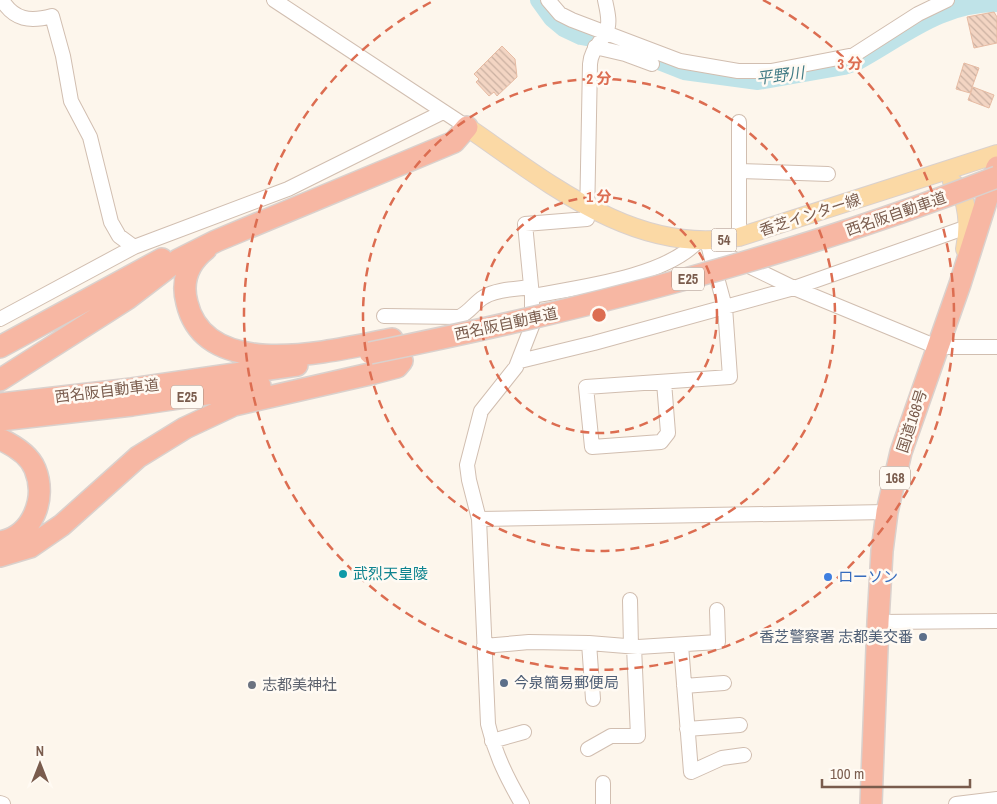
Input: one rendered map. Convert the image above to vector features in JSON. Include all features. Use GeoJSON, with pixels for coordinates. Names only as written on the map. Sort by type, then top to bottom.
{"type":"FeatureCollection","features":[{"type":"Feature","properties":{"kind":"highway"},"geometry":{"type":"LineString","coordinates":[[0,347],[194,241],[309,196],[447,130],[467,127]]}},
{"type":"Feature","properties":{"kind":"highway"},"geometry":{"type":"LineString","coordinates":[[0,380],[128,299],[178,260],[216,241],[454,142],[467,127]]}},
{"type":"Feature","properties":{"kind":"highway","name":"国道168号"},"geometry":{"type":"LineString","coordinates":[[871,804],[878,622],[882,551],[887,512],[901,452],[960,284],[997,167]]}},
{"type":"Feature","properties":{"kind":"highway","name":"西名阪自動車道"},"geometry":{"type":"LineString","coordinates":[[0,420],[132,405],[372,359],[511,323],[635,294],[731,267],[885,218],[997,176]]}},
{"type":"Feature","properties":{"kind":"highway","name":"西名阪自動車道"},"geometry":{"type":"LineString","coordinates":[[0,404],[372,359],[402,361],[519,336],[702,289],[775,268],[997,192]]}},
{"type":"Feature","properties":{"kind":"highway"},"geometry":{"type":"LineString","coordinates":[[0,371],[67,329],[194,241]]}},
{"type":"Feature","properties":{"kind":"highway"},"geometry":{"type":"LineString","coordinates":[[216,241],[197,256],[189,267],[185,279],[184,294],[188,309],[196,324],[207,337],[221,347],[252,355],[372,359]]}},
{"type":"Feature","properties":{"kind":"highway"},"geometry":{"type":"LineString","coordinates":[[0,556],[30,547],[62,525],[138,457],[185,428],[234,405],[372,359]]}},
{"type":"Feature","properties":{"kind":"highway"},"geometry":{"type":"LineString","coordinates":[[0,439],[14,445],[27,457],[35,467],[40,486],[38,504],[32,520],[24,531],[10,540],[0,542]]}},
{"type":"Feature","properties":{"kind":"main road","name":"香芝インター線"},"geometry":{"type":"LineString","coordinates":[[467,127],[569,196],[607,216],[652,232],[708,241],[739,237],[940,174],[997,154]]}},
{"type":"Feature","properties":{"kind":"main road"},"geometry":{"type":"LineString","coordinates":[[940,174],[955,185],[963,198],[967,227],[960,284]]}},
{"type":"Feature","properties":{"kind":"street"},"geometry":{"type":"LineString","coordinates":[[2,0],[10,12],[18,17],[40,19],[52,16],[63,56],[71,101],[90,137],[111,222],[119,236],[134,247]]}},
{"type":"Feature","properties":{"kind":"street"},"geometry":{"type":"LineString","coordinates":[[274,0],[467,127]]}},
{"type":"Feature","properties":{"kind":"street"},"geometry":{"type":"LineString","coordinates":[[548,0],[560,14],[601,40],[625,54],[652,64]]}},
{"type":"Feature","properties":{"kind":"street"},"geometry":{"type":"LineString","coordinates":[[522,804],[503,771],[492,741],[488,715],[479,519],[467,465],[482,411],[509,378],[520,361],[532,326],[532,291],[525,224],[586,218],[590,64],[609,23],[605,0]]}},
{"type":"Feature","properties":{"kind":"street"},"geometry":{"type":"LineString","coordinates":[[601,40],[680,61],[738,71],[771,71],[854,55],[918,14],[947,0]]}},
{"type":"Feature","properties":{"kind":"street"},"geometry":{"type":"LineString","coordinates":[[0,319],[6,311],[134,247],[288,189],[444,112]]}},
{"type":"Feature","properties":{"kind":"street"},"geometry":{"type":"LineString","coordinates":[[739,122],[739,237]]}},
{"type":"Feature","properties":{"kind":"street"},"geometry":{"type":"LineString","coordinates":[[739,171],[828,174]]}},
{"type":"Feature","properties":{"kind":"street"},"geometry":{"type":"LineString","coordinates":[[520,361],[594,344],[794,288],[967,227]]}},
{"type":"Feature","properties":{"kind":"street"},"geometry":{"type":"LineString","coordinates":[[708,241],[721,248],[726,255],[794,288],[937,347],[997,348]]}},
{"type":"Feature","properties":{"kind":"street"},"geometry":{"type":"LineString","coordinates":[[384,316],[459,317],[468,313],[481,299],[488,295],[581,287],[653,268],[708,241]]}},
{"type":"Feature","properties":{"kind":"street"},"geometry":{"type":"LineString","coordinates":[[664,382],[668,433],[661,442],[592,447],[586,387],[730,377],[725,307],[708,241]]}},
{"type":"Feature","properties":{"kind":"street"},"geometry":{"type":"LineString","coordinates":[[479,519],[887,512]]}},
{"type":"Feature","properties":{"kind":"street"},"geometry":{"type":"LineString","coordinates":[[588,749],[611,736],[638,736],[630,600]]}},
{"type":"Feature","properties":{"kind":"street"},"geometry":{"type":"LineString","coordinates":[[484,646],[530,642],[589,643],[632,647],[718,642],[717,610]]}},
{"type":"Feature","properties":{"kind":"street"},"geometry":{"type":"LineString","coordinates":[[878,622],[997,621]]}},
{"type":"Feature","properties":{"kind":"street"},"geometry":{"type":"LineString","coordinates":[[589,643],[593,699]]}},
{"type":"Feature","properties":{"kind":"street"},"geometry":{"type":"LineString","coordinates":[[680,645],[691,772],[722,758],[744,755]]}},
{"type":"Feature","properties":{"kind":"street"},"geometry":{"type":"LineString","coordinates":[[684,686],[724,683]]}},
{"type":"Feature","properties":{"kind":"street"},"geometry":{"type":"LineString","coordinates":[[687,729],[740,725]]}},
{"type":"Feature","properties":{"kind":"street"},"geometry":{"type":"LineString","coordinates":[[492,741],[524,732]]}},
{"type":"Feature","properties":{"kind":"street"},"geometry":{"type":"LineString","coordinates":[[603,783],[603,804]]}},
{"type":"Feature","properties":{"kind":"street"},"geometry":{"type":"LineString","coordinates":[[956,804],[997,799]]}},
{"type":"Feature","properties":{"kind":"building"},"geometry":{"type":"Polygon","coordinates":[[[994,12],[997,17],[997,43],[974,48],[967,17],[994,12]]]}},
{"type":"Feature","properties":{"kind":"building"},"geometry":{"type":"Polygon","coordinates":[[[502,46],[515,59],[517,77],[497,96],[494,92],[489,96],[476,82],[479,79],[474,74],[502,46]]]}},
{"type":"Feature","properties":{"kind":"building"},"geometry":{"type":"Polygon","coordinates":[[[964,63],[979,68],[970,93],[956,89],[964,63]]]}},
{"type":"Feature","properties":{"kind":"building"},"geometry":{"type":"Polygon","coordinates":[[[973,87],[994,95],[989,108],[968,100],[973,87]]]}},
{"type":"Feature","properties":{"kind":"waterway","name":"平野川"},"geometry":{"type":"LineString","coordinates":[[539,0],[552,18],[564,28],[581,36],[608,41],[684,71],[758,81],[844,66],[856,62],[940,15],[977,4],[997,3]]}},
{"type":"Feature","properties":{"kind":"place","name":"武烈天皇陵"},"geometry":{"type":"Point","coordinates":[343,574]}},
{"type":"Feature","properties":{"kind":"place","name":"ローソン"},"geometry":{"type":"Point","coordinates":[828,577]}},
{"type":"Feature","properties":{"kind":"place","name":"香芝警察署 志都美交番"},"geometry":{"type":"Point","coordinates":[923,637]}},
{"type":"Feature","properties":{"kind":"place","name":"今泉簡易郵便局"},"geometry":{"type":"Point","coordinates":[504,683]}},
{"type":"Feature","properties":{"kind":"place","name":"志都美神社"},"geometry":{"type":"Point","coordinates":[252,685]}}]}
